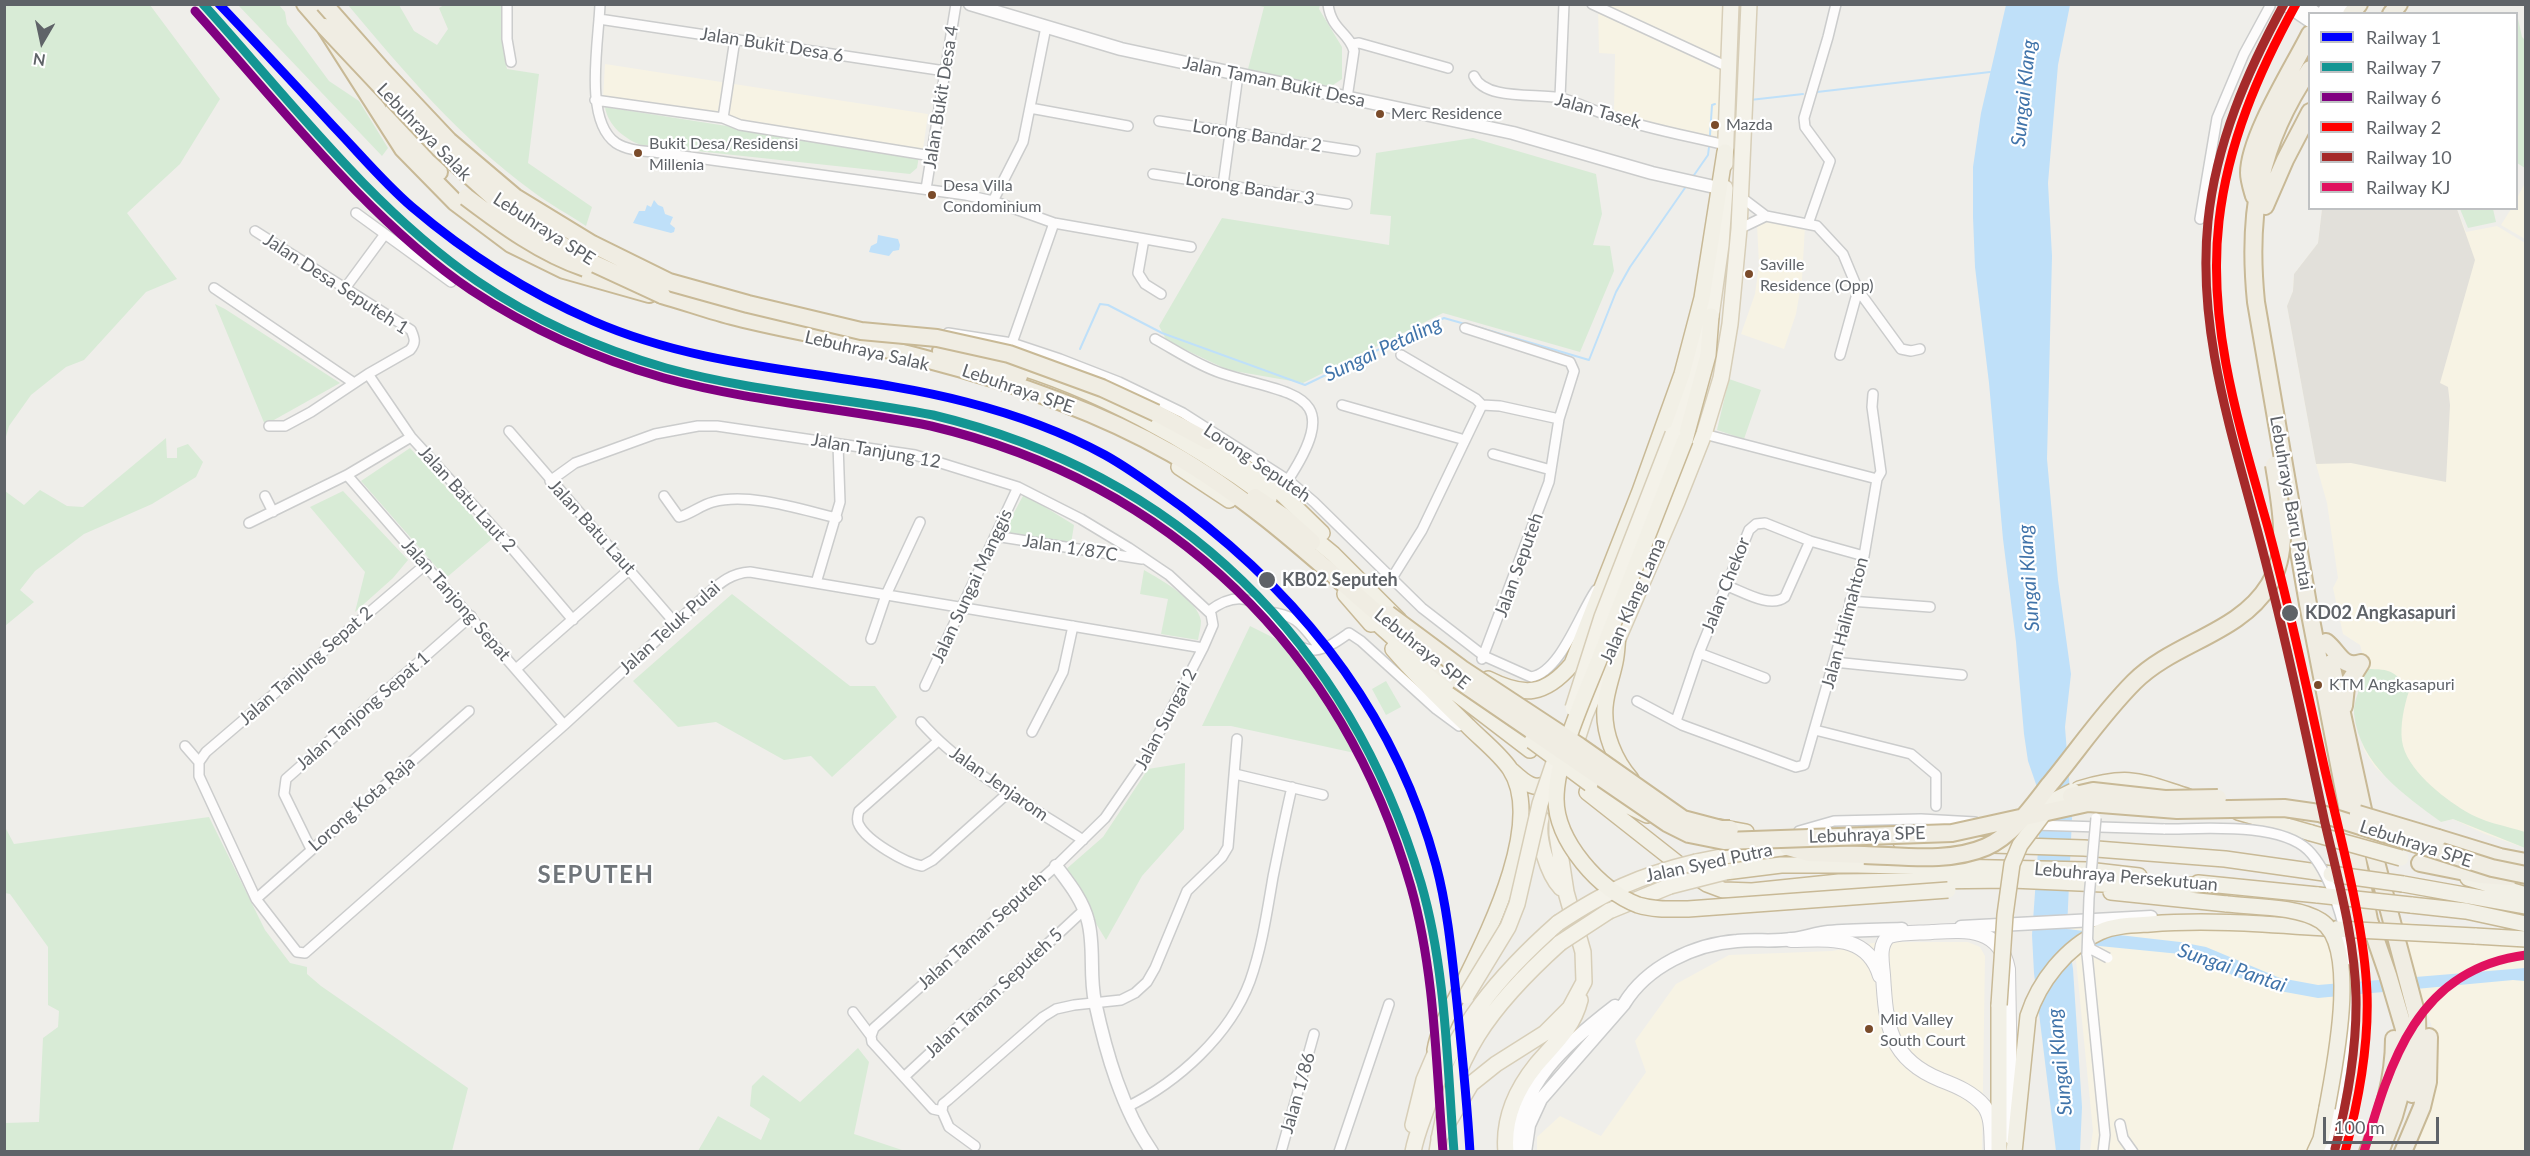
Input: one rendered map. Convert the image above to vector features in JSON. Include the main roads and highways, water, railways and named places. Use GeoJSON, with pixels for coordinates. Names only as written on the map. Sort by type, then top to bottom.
{"type":"FeatureCollection","features":[{"type":"Feature","properties":{"kind":"highway","name":"Lebuhraya SPE"},"geometry":{"type":"LineString","coordinates":[[305,4],[439,148],[504,207],[582,258],[666,298],[735,317],[920,357],[979,374],[1106,421],[1169,452],[1228,488],[1328,568],[1379,616],[1458,680],[1667,823],[1689,834],[1724,841],[1952,833],[2088,803],[2177,810],[2284,808],[2319,813],[2526,877]]}},
{"type":"Feature","properties":{"kind":"highway","name":"Lebuhraya Salak"},"geometry":{"type":"LineString","coordinates":[[305,4],[447,160],[480,190],[514,216],[584,261],[666,298],[757,326],[918,362],[1012,387],[1085,416],[1168,460],[1250,514],[1317,567],[1449,688],[1589,788]]}},
{"type":"Feature","properties":{"kind":"highway","name":"Lebuhraya SPE"},"geometry":{"type":"LineString","coordinates":[[324,4],[449,141],[515,197],[582,238],[669,282],[973,360],[1005,370],[1111,412],[1173,445],[1283,516],[1386,612],[1462,669],[1580,746],[1683,819],[1721,830],[1950,825],[2093,791],[2165,799],[2290,797],[2314,801],[2500,857],[2526,862]]}},
{"type":"Feature","properties":{"kind":"highway","name":"Lebuhraya Salak"},"geometry":{"type":"LineString","coordinates":[[334,4],[456,145],[493,180],[549,222],[592,246],[674,283],[766,310],[883,331],[1009,364],[1131,412],[1204,454],[1268,498],[1333,554],[1379,599]]}},
{"type":"Feature","properties":{"kind":"highway"},"geometry":{"type":"LineString","coordinates":[[2260,204],[2249,173],[2256,144],[2308,23]]}},
{"type":"Feature","properties":{"kind":"highway"},"geometry":{"type":"LineString","coordinates":[[325,27],[403,149],[455,202],[512,244],[564,270],[666,298]]}},
{"type":"Feature","properties":{"kind":"highway"},"geometry":{"type":"LineString","coordinates":[[382,89],[429,162],[466,197],[511,231],[568,262],[666,298]]}},
{"type":"Feature","properties":{"kind":"highway","name":"Lebuhraya Baru Pantai"},"geometry":{"type":"LineString","coordinates":[[2305,89],[2272,140],[2262,168],[2260,204],[2262,267],[2266,302],[2326,642],[2347,742],[2387,906],[2408,978],[2418,1030],[2418,1064],[2409,1105],[2391,1152]]}},
{"type":"Feature","properties":{"kind":"highway"},"geometry":{"type":"LineString","coordinates":[[2260,204],[2308,115]]}},
{"type":"Feature","properties":{"kind":"highway"},"geometry":{"type":"LineString","coordinates":[[1466,668],[1506,688],[1529,691],[1549,686],[1572,664],[1682,374],[1702,298],[1725,148]]}},
{"type":"Feature","properties":{"kind":"highway","name":"Lebuhraya Baru Pantai"},"geometry":{"type":"LineString","coordinates":[[2260,204],[2252,251],[2256,302],[2308,604],[2367,909],[2396,1000],[2394,1059],[2389,1094],[2374,1148]]}},
{"type":"Feature","properties":{"kind":"highway"},"geometry":{"type":"LineString","coordinates":[[1788,847],[1809,853],[1956,855],[1988,846],[2006,835],[2036,803],[2136,680],[2163,660],[2248,612],[2270,583],[2279,562],[2283,537],[2253,327],[2256,302]]}},
{"type":"Feature","properties":{"kind":"highway"},"geometry":{"type":"LineString","coordinates":[[1711,316],[1708,355],[1582,702],[1557,789],[1557,811],[1583,865],[1610,890],[1638,904],[1657,909],[1700,908],[1948,890],[2014,874],[2074,882],[2170,887],[2208,884]]}},
{"type":"Feature","properties":{"kind":"highway"},"geometry":{"type":"LineString","coordinates":[[861,331],[936,338],[1009,354],[1102,388],[1156,413],[1208,441],[1281,493],[1395,603],[1409,621]]}},
{"type":"Feature","properties":{"kind":"highway"},"geometry":{"type":"LineString","coordinates":[[1131,412],[1208,441]]}},
{"type":"Feature","properties":{"kind":"highway"},"geometry":{"type":"LineString","coordinates":[[1345,594],[1421,682],[1510,770],[1534,787],[1542,787],[1551,780]]}},
{"type":"Feature","properties":{"kind":"highway"},"geometry":{"type":"LineString","coordinates":[[1379,599],[1466,668],[1565,736]]}},
{"type":"Feature","properties":{"kind":"highway"},"geometry":{"type":"LineString","coordinates":[[1379,599],[1436,658],[1531,745]]}},
{"type":"Feature","properties":{"kind":"highway"},"geometry":{"type":"LineString","coordinates":[[1591,616],[1594,623],[1605,630],[1620,631],[1616,661],[1605,706],[1611,747],[1622,769],[1643,792],[1671,812],[1705,825],[1746,832]]}},
{"type":"Feature","properties":{"kind":"highway"},"geometry":{"type":"LineString","coordinates":[[2326,642],[2336,649],[2346,663],[2361,663],[2354,671],[2345,690],[2347,742]]}},
{"type":"Feature","properties":{"kind":"highway"},"geometry":{"type":"LineString","coordinates":[[1435,1050],[1440,1030],[1482,945],[1505,887],[1519,841],[1520,794],[1510,770]]}},
{"type":"Feature","properties":{"kind":"highway"},"geometry":{"type":"LineString","coordinates":[[1999,1152],[1999,1005],[2004,915],[2012,864],[2020,845],[2053,801],[2073,790],[2114,780],[2130,779],[2526,895]]}},
{"type":"Feature","properties":{"kind":"highway"},"geometry":{"type":"LineString","coordinates":[[1589,788],[1686,870],[1707,884],[1723,890],[1752,891],[1839,882],[1995,880]]}},
{"type":"Feature","properties":{"kind":"highway"},"geometry":{"type":"LineString","coordinates":[[1589,788],[1642,813],[1686,827],[1730,833],[1885,828],[1909,831],[1945,843]]}},
{"type":"Feature","properties":{"kind":"highway","name":"Lebuhraya Persekutuan"},"geometry":{"type":"LineString","coordinates":[[1788,847],[1871,841],[2007,844],[2225,859],[2410,885],[2526,906]]}},
{"type":"Feature","properties":{"kind":"highway"},"geometry":{"type":"LineString","coordinates":[[2420,863],[2480,875],[2526,877]]}},
{"type":"Feature","properties":{"kind":"highway","name":"Lebuhraya Persekutuan"},"geometry":{"type":"LineString","coordinates":[[1725,872],[1781,865],[2014,874],[2087,870],[2411,905],[2466,912],[2526,924]]}},
{"type":"Feature","properties":{"kind":"highway"},"geometry":{"type":"LineString","coordinates":[[2074,882],[2120,894],[2297,912],[2321,921],[2333,934],[2341,957],[2342,987],[2332,1108],[2315,1152]]}},
{"type":"Feature","properties":{"kind":"highway"},"geometry":{"type":"LineString","coordinates":[[2410,885],[2526,895]]}},
{"type":"Feature","properties":{"kind":"highway"},"geometry":{"type":"LineString","coordinates":[[2013,1152],[2028,1016],[2033,1001],[2042,984],[2070,951],[2121,922],[2234,923],[2526,939]]}},
{"type":"Feature","properties":{"kind":"highway"},"geometry":{"type":"LineString","coordinates":[[2405,1149],[2418,1120],[2428,1082],[2429,1035],[2421,1007],[2408,978]]}},
{"type":"Feature","properties":{"kind":"main road"},"geometry":{"type":"LineString","coordinates":[[1711,316],[1721,245],[1731,4]]}},
{"type":"Feature","properties":{"kind":"main road","name":"Jalan Klang Lama"},"geometry":{"type":"LineString","coordinates":[[1584,982],[1583,951],[1566,892],[1556,820],[1560,797],[1585,715],[1704,434],[1721,378],[1730,324],[1739,229],[1749,4]]}},
{"type":"Feature","properties":{"kind":"main road","name":"Jalan Klang Lama"},"geometry":{"type":"LineString","coordinates":[[1414,1147],[1414,1113],[1435,1050],[1508,927],[1517,904],[1540,804],[1602,617],[1679,437]]}},
{"type":"Feature","properties":{"kind":"main road"},"geometry":{"type":"LineString","coordinates":[[1566,892],[1558,885],[1540,840],[1540,823],[1565,736],[1586,681],[1604,668]]}},
{"type":"Feature","properties":{"kind":"main road","name":"Jalan Syed Putra"},"geometry":{"type":"LineString","coordinates":[[1414,1147],[1436,1081],[1450,1050],[1467,1022],[1488,993],[1558,923],[1600,896],[1657,871],[1736,854],[1788,847]]}},
{"type":"Feature","properties":{"kind":"main road","name":"Jalan Syed Putra"},"geometry":{"type":"LineString","coordinates":[[1438,1144],[1455,1077],[1477,1034],[1522,979],[1560,943],[1609,911],[1670,886],[1725,872]]}},
{"type":"Feature","properties":{"kind":"main road"},"geometry":{"type":"LineString","coordinates":[[1992,1152],[1991,1127],[1984,1106],[1959,1086],[1913,1065],[1901,1053],[1889,1025],[1884,990],[1882,945],[1889,936],[1965,931],[1983,934],[1998,946],[2004,955],[2008,969],[2009,1103],[2013,1152]]}},
{"type":"Feature","properties":{"kind":"main road"},"geometry":{"type":"LineString","coordinates":[[1791,940],[1828,936],[1863,948],[1877,966],[1884,990]]}},
{"type":"Feature","properties":{"kind":"main road"},"geometry":{"type":"LineString","coordinates":[[1438,1144],[1471,1084],[1496,1064],[1531,1043],[1556,1022],[1570,1008],[1584,982]]}},
{"type":"Feature","properties":{"kind":"main road"},"geometry":{"type":"LineString","coordinates":[[1506,1152],[1508,1116],[1514,1100],[1534,1067],[1569,1028],[1578,1008],[1584,982]]}},
{"type":"Feature","properties":{"kind":"main road"},"geometry":{"type":"LineString","coordinates":[[2016,1128],[2019,1152]]}},
{"type":"Feature","properties":{"kind":"water"},"geometry":{"type":"Polygon","coordinates":[[[2006,5],[2070,5],[2058,65],[2048,183],[2052,256],[2047,459],[2058,580],[2071,674],[2065,727],[2072,818],[2067,929],[2206,947],[2280,978],[2318,985],[2525,968],[2525,981],[2513,980],[2318,998],[2285,992],[2240,978],[2180,954],[2069,943],[2073,969],[2082,1107],[2080,1151],[2056,1151],[2034,973],[2032,935],[2039,836],[2038,790],[2028,761],[2024,734],[1989,383],[1975,267],[1973,167],[1981,113],[2006,5]]]}},
{"type":"Feature","properties":{"kind":"water"},"geometry":{"type":"Polygon","coordinates":[[[654,200],[663,207],[665,214],[673,217],[670,224],[675,228],[674,232],[633,223],[639,211],[645,211],[647,205],[651,207],[654,200]]]}},
{"type":"Feature","properties":{"kind":"water"},"geometry":{"type":"Polygon","coordinates":[[[878,235],[898,239],[899,250],[893,251],[889,256],[869,252],[871,246],[877,243],[878,235]]]}},
{"type":"Feature","properties":{"kind":"waterway"},"geometry":{"type":"LineString","coordinates":[[1817,92],[1990,72]]}},
{"type":"Feature","properties":{"kind":"waterway","name":"Sungai Petaling"},"geometry":{"type":"LineString","coordinates":[[1750,100],[1803,94]]}},
{"type":"Feature","properties":{"kind":"waterway"},"geometry":{"type":"LineString","coordinates":[[1710,135],[1712,105],[1715,104]]}},
{"type":"Feature","properties":{"kind":"waterway","name":"Sungai Petaling"},"geometry":{"type":"LineString","coordinates":[[1692,178],[1708,155],[1709,147]]}},
{"type":"Feature","properties":{"kind":"waterway","name":"Sungai Petaling"},"geometry":{"type":"LineString","coordinates":[[1474,326],[1589,360],[1616,292],[1630,267],[1687,185]]}},
{"type":"Feature","properties":{"kind":"waterway","name":"Sungai Petaling"},"geometry":{"type":"LineString","coordinates":[[1080,349],[1100,304],[1108,305],[1162,333],[1305,385],[1444,318],[1465,324]]}},
{"type":"Feature","properties":{"kind":"rail line","name":"7"},"geometry":{"type":"LineString","coordinates":[[203,4],[333,151],[402,221],[439,253],[477,281],[544,321],[617,352],[666,368],[766,389],[933,415],[1022,442],[1103,479],[1177,525],[1242,581],[1300,645],[1349,716],[1389,796],[1421,883],[1436,949],[1441,982],[1454,1152]]}},
{"type":"Feature","properties":{"kind":"rail line","name":"1"},"geometry":{"type":"LineString","coordinates":[[219,4],[402,198],[476,256],[545,298],[593,321],[638,338],[684,351],[731,361],[919,391],[984,407],[1037,424],[1088,446],[1125,467],[1182,507],[1226,542],[1267,580],[1305,621],[1339,664],[1370,710],[1396,759],[1419,811],[1436,865],[1447,916],[1461,1040],[1470,1152]]}},
{"type":"Feature","properties":{"kind":"rail line","name":"10"},"geometry":{"type":"LineString","coordinates":[[2284,4],[2246,82],[2218,164],[2208,221],[2207,300],[2218,377],[2267,565],[2353,953],[2356,997],[2355,1036],[2348,1093],[2335,1149]]}},
{"type":"Feature","properties":{"kind":"rail line","name":"2"},"geometry":{"type":"LineString","coordinates":[[2296,4],[2257,82],[2237,136],[2223,192],[2216,260],[2222,336],[2236,412],[2290,614],[2361,937],[2367,993],[2365,1053],[2355,1113],[2345,1152]]}},
{"type":"Feature","properties":{"kind":"rail line","name":"6"},"geometry":{"type":"LineString","coordinates":[[195,11],[292,122],[396,230],[433,262],[471,290],[517,318],[564,342],[614,362],[664,378],[763,399],[931,426],[1018,452],[1098,489],[1170,534],[1236,589],[1293,652],[1341,723],[1381,801],[1411,887],[1425,952],[1433,1018],[1443,1152]]}},
{"type":"Feature","properties":{"kind":"rail line","name":"KJ"},"geometry":{"type":"LineString","coordinates":[[2364,1152],[2385,1085],[2398,1054],[2414,1025],[2434,1000],[2458,979],[2489,964],[2526,955]]}},
{"type":"Feature","properties":{"kind":"place","name":"Merc Residence"},"geometry":{"type":"Point","coordinates":[1380,114]}},
{"type":"Feature","properties":{"kind":"place","name":"Mazda"},"geometry":{"type":"Point","coordinates":[1715,125]}},
{"type":"Feature","properties":{"kind":"place","name":"Bukit Desa/Residensi Millenia"},"geometry":{"type":"Point","coordinates":[638,153]}},
{"type":"Feature","properties":{"kind":"place","name":"Desa Villa Condominium"},"geometry":{"type":"Point","coordinates":[932,195]}},
{"type":"Feature","properties":{"kind":"place","name":"Saville Residence (Opp)"},"geometry":{"type":"Point","coordinates":[1749,274]}},
{"type":"Feature","properties":{"kind":"place","name":"KB02 Seputeh"},"geometry":{"type":"Point","coordinates":[1267,580]}},
{"type":"Feature","properties":{"kind":"place","name":"KD02 Angkasapuri"},"geometry":{"type":"Point","coordinates":[2290,613]}},
{"type":"Feature","properties":{"kind":"place","name":"KTM Angkasapuri"},"geometry":{"type":"Point","coordinates":[2318,685]}},
{"type":"Feature","properties":{"kind":"place","name":"Mid Valley South Court"},"geometry":{"type":"Point","coordinates":[1869,1029]}},
{"type":"Feature","properties":{"kind":"district","name":"SEPUTEH"},"geometry":{"type":"Point","coordinates":[596,875]}},
{"type":"Feature","properties":{"kind":"water label","name":"Sungai Klang"},"geometry":{"type":"Point","coordinates":[2024,93]}},
{"type":"Feature","properties":{"kind":"water label","name":"Sungai Klang"},"geometry":{"type":"Point","coordinates":[2029,578]}},
{"type":"Feature","properties":{"kind":"water label","name":"Sungai Pantai"},"geometry":{"type":"Point","coordinates":[2232,968]}},
{"type":"Feature","properties":{"kind":"water label","name":"Sungai Klang"},"geometry":{"type":"Point","coordinates":[2060,1062]}}]}
